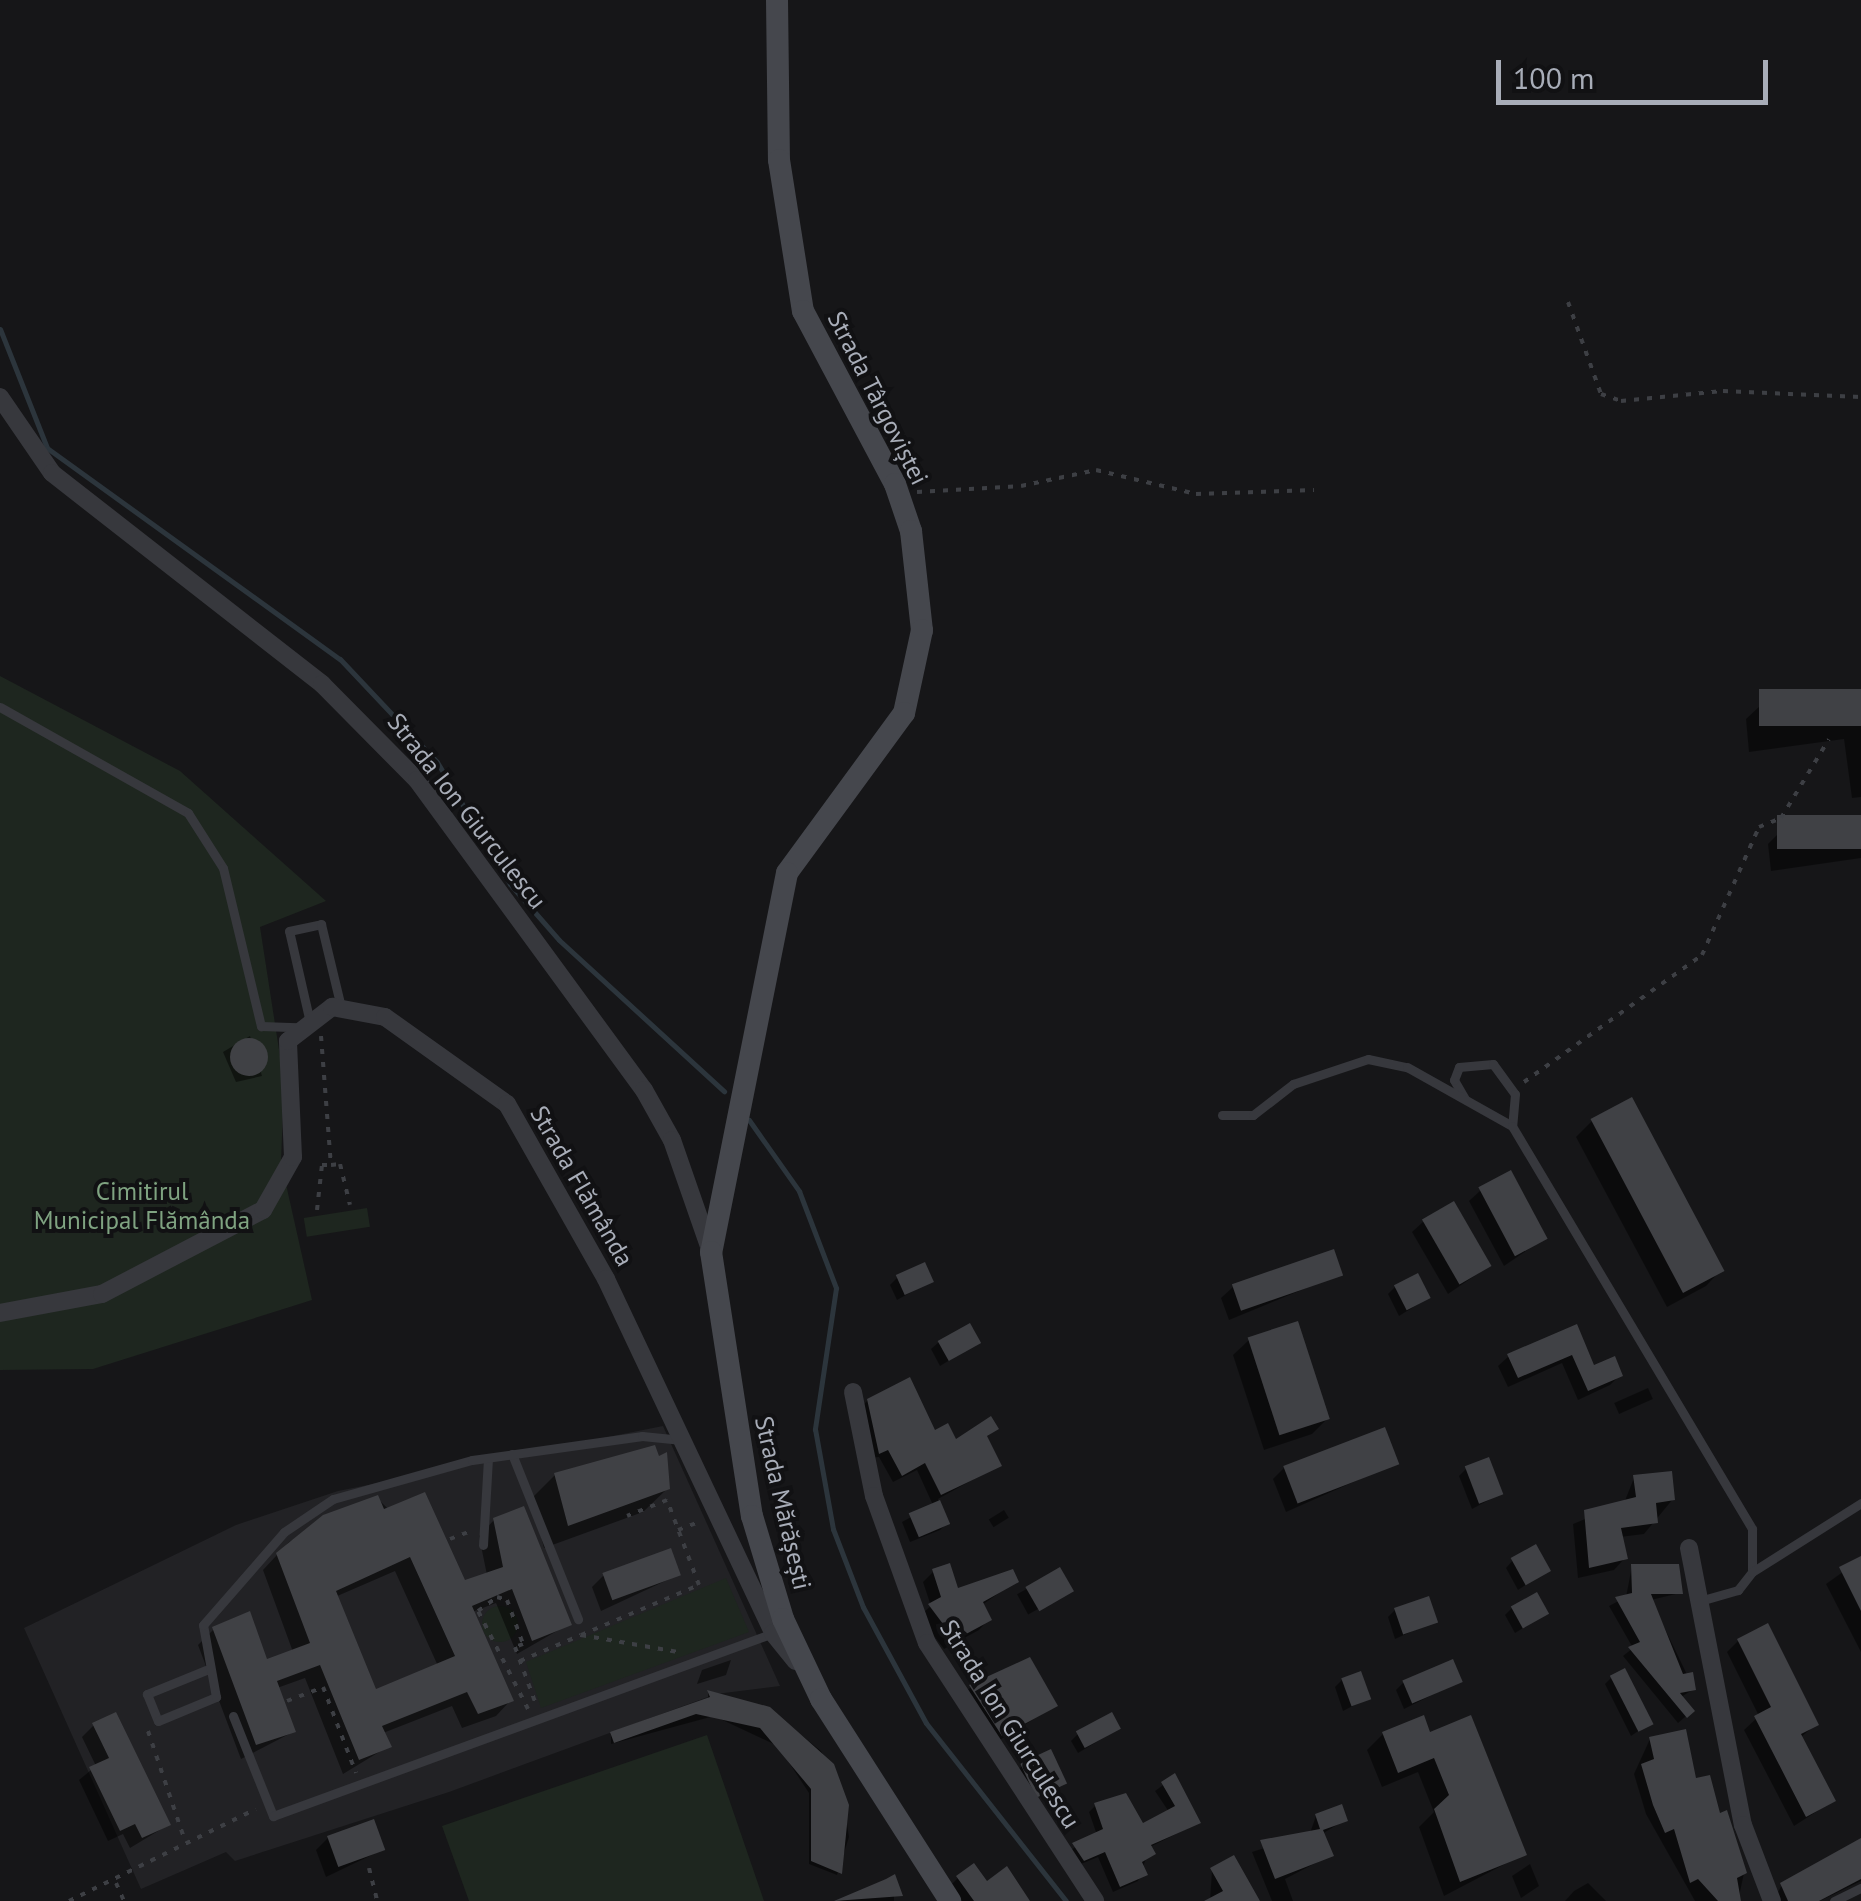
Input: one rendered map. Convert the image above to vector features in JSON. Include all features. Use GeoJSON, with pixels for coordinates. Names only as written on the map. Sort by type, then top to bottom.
{"type":"FeatureCollection","features":[{"type":"Feature","properties":{"kind":"main road","name":"Strada Târgoviștei"},"geometry":{"type":"LineString","coordinates":[[711,1252],[786,873],[880,753],[917,682],[920,593],[898,493],[803,310],[779,160],[778,0]]}},
{"type":"Feature","properties":{"kind":"main road","name":"Strada Mărășești"},"geometry":{"type":"LineString","coordinates":[[711,1252],[752,1516],[805,1672],[950,1901]]}},
{"type":"Feature","properties":{"kind":"street","name":"Strada Ion Giurculescu"},"geometry":{"type":"LineString","coordinates":[[0,397],[52,472],[322,684],[417,780],[644,1090],[711,1252]]}},
{"type":"Feature","properties":{"kind":"street","name":"Strada Flămânda"},"geometry":{"type":"LineString","coordinates":[[308,1019],[341,1007],[386,1017],[436,1046],[506,1104],[690,1440],[773,1633],[805,1672]]}},
{"type":"Feature","properties":{"kind":"street"},"geometry":{"type":"LineString","coordinates":[[0,1313],[102,1294],[263,1210],[293,1157],[288,1041],[308,1019]]}},
{"type":"Feature","properties":{"kind":"street","name":"Strada Ion Giurculescu"},"geometry":{"type":"LineString","coordinates":[[853,1392],[874,1496],[927,1643],[1095,1901]]}},
{"type":"Feature","properties":{"kind":"street"},"geometry":{"type":"LineString","coordinates":[[1689,1548],[1704,1600],[1743,1825],[1772,1901]]}},
{"type":"Feature","properties":{"kind":"lane"},"geometry":{"type":"LineString","coordinates":[[0,707],[188,813],[223,868],[262,1026],[308,1019],[289,930],[321,924],[341,1007]]}},
{"type":"Feature","properties":{"kind":"lane"},"geometry":{"type":"LineString","coordinates":[[1467,1103],[1454,1080],[1480,1058],[1515,1094],[1512,1126]]}},
{"type":"Feature","properties":{"kind":"lane"},"geometry":{"type":"LineString","coordinates":[[1222,1115],[1253,1115],[1293,1084],[1368,1059],[1408,1066],[1512,1126],[1752,1529],[1752,1572]]}},
{"type":"Feature","properties":{"kind":"lane"},"geometry":{"type":"LineString","coordinates":[[206,1670],[147,1694],[158,1722],[216,1697],[206,1670],[202,1625],[284,1532],[333,1499],[512,1454],[642,1436],[690,1440]]}},
{"type":"Feature","properties":{"kind":"lane"},"geometry":{"type":"LineString","coordinates":[[512,1454],[578,1619]]}},
{"type":"Feature","properties":{"kind":"lane"},"geometry":{"type":"LineString","coordinates":[[483,1545],[477,1528],[488,1458]]}},
{"type":"Feature","properties":{"kind":"lane"},"geometry":{"type":"LineString","coordinates":[[1704,1600],[1738,1590],[1752,1572],[1861,1503]]}},
{"type":"Feature","properties":{"kind":"lane"},"geometry":{"type":"LineString","coordinates":[[233,1716],[273,1816],[773,1633]]}},
{"type":"Feature","properties":{"kind":"lane"},"geometry":{"type":"LineString","coordinates":[[1834,1901],[1861,1888]]}},
{"type":"Feature","properties":{"kind":"path"},"geometry":{"type":"LineString","coordinates":[[1568,302],[1601,394],[1621,402],[1722,391],[1861,398]]}},
{"type":"Feature","properties":{"kind":"path"},"geometry":{"type":"LineString","coordinates":[[898,493],[1022,486],[1096,470],[1196,494],[1314,490]]}},
{"type":"Feature","properties":{"kind":"path"},"geometry":{"type":"LineString","coordinates":[[1515,1094],[1537,1065],[1702,955],[1759,828],[1781,818],[1829,739]]}},
{"type":"Feature","properties":{"kind":"path"},"geometry":{"type":"LineString","coordinates":[[308,1019],[331,1165]]}},
{"type":"Feature","properties":{"kind":"path"},"geometry":{"type":"LineString","coordinates":[[317,1210],[322,1166],[340,1164],[350,1205]]}},
{"type":"Feature","properties":{"kind":"path"},"geometry":{"type":"LineString","coordinates":[[520,1662],[699,1586],[667,1500],[627,1516]]}},
{"type":"Feature","properties":{"kind":"path"},"geometry":{"type":"LineString","coordinates":[[450,1539],[477,1528]]}},
{"type":"Feature","properties":{"kind":"path"},"geometry":{"type":"LineString","coordinates":[[507,1600],[538,1721],[506,1652],[495,1655],[478,1610],[484,1603],[507,1600]]}},
{"type":"Feature","properties":{"kind":"path"},"geometry":{"type":"LineString","coordinates":[[581,1635],[694,1662]]}},
{"type":"Feature","properties":{"kind":"path"},"geometry":{"type":"LineString","coordinates":[[287,1700],[323,1687],[360,1785]]}},
{"type":"Feature","properties":{"kind":"path"},"geometry":{"type":"LineString","coordinates":[[158,1722],[145,1736],[184,1838]]}},
{"type":"Feature","properties":{"kind":"path"},"geometry":{"type":"LineString","coordinates":[[69,1901],[116,1883],[184,1838],[268,1804]]}},
{"type":"Feature","properties":{"kind":"path"},"geometry":{"type":"LineString","coordinates":[[369,1868],[377,1901]]}},
{"type":"Feature","properties":{"kind":"path"},"geometry":{"type":"LineString","coordinates":[[116,1883],[124,1901]]}},
{"type":"Feature","properties":{"kind":"shaded area"},"geometry":{"type":"Polygon","coordinates":[[[663,1426],[780,1686],[716,1694],[449,1792],[235,1861],[226,1852],[141,1889],[24,1628],[236,1525],[338,1491],[663,1426]]]}},
{"type":"Feature","properties":{"kind":"green space","name":"Cimitirul Municipal Flămânda"},"geometry":{"type":"Polygon","coordinates":[[[0,676],[180,771],[326,901],[260,927],[284,1082],[281,1162],[312,1300],[93,1369],[0,1370],[0,676]]]}},
{"type":"Feature","properties":{"kind":"green space"},"geometry":{"type":"Polygon","coordinates":[[[367,1208],[370,1227],[307,1237],[304,1218],[367,1208]]]}},
{"type":"Feature","properties":{"kind":"green space"},"geometry":{"type":"Polygon","coordinates":[[[726,1578],[749,1632],[541,1708],[526,1662],[726,1578]]]}},
{"type":"Feature","properties":{"kind":"green space"},"geometry":{"type":"Polygon","coordinates":[[[500,1606],[513,1611],[518,1624],[513,1637],[500,1642],[487,1637],[482,1624],[487,1611],[500,1606]]]}},
{"type":"Feature","properties":{"kind":"green space"},"geometry":{"type":"Polygon","coordinates":[[[707,1735],[764,1901],[469,1901],[442,1826],[707,1735]]]}},
{"type":"Feature","properties":{"kind":"building"},"geometry":{"type":"Polygon","coordinates":[[[1759,689],[1861,689],[1861,726],[1759,726],[1759,689]]]}},
{"type":"Feature","properties":{"kind":"building"},"geometry":{"type":"Polygon","coordinates":[[[1777,815],[1861,815],[1861,849],[1777,849],[1777,815]]]}},
{"type":"Feature","properties":{"kind":"building"},"geometry":{"type":"Polygon","coordinates":[[[249,1038],[262,1044],[268,1057],[262,1070],[249,1076],[236,1070],[230,1057],[236,1044],[249,1038]]]}},
{"type":"Feature","properties":{"kind":"building"},"geometry":{"type":"Polygon","coordinates":[[[1632,1097],[1724,1271],[1683,1293],[1591,1119],[1632,1097]]]}},
{"type":"Feature","properties":{"kind":"building"},"geometry":{"type":"Polygon","coordinates":[[[1511,1170],[1548,1239],[1515,1256],[1478,1187],[1511,1170]]]}},
{"type":"Feature","properties":{"kind":"building"},"geometry":{"type":"Polygon","coordinates":[[[1454,1201],[1492,1266],[1459,1284],[1422,1220],[1454,1201]]]}},
{"type":"Feature","properties":{"kind":"building"},"geometry":{"type":"Polygon","coordinates":[[[1334,1249],[1343,1275],[1241,1311],[1232,1284],[1334,1249]]]}},
{"type":"Feature","properties":{"kind":"building"},"geometry":{"type":"Polygon","coordinates":[[[925,1262],[934,1282],[905,1295],[896,1275],[925,1262]]]}},
{"type":"Feature","properties":{"kind":"building"},"geometry":{"type":"Polygon","coordinates":[[[1418,1273],[1431,1298],[1407,1310],[1394,1285],[1418,1273]]]}},
{"type":"Feature","properties":{"kind":"building"},"geometry":{"type":"Polygon","coordinates":[[[1298,1321],[1330,1419],[1279,1435],[1248,1337],[1298,1321]]]}},
{"type":"Feature","properties":{"kind":"building"},"geometry":{"type":"Polygon","coordinates":[[[970,1323],[981,1343],[949,1361],[938,1341],[970,1323]]]}},
{"type":"Feature","properties":{"kind":"building"},"geometry":{"type":"Polygon","coordinates":[[[1577,1324],[1594,1365],[1615,1356],[1623,1376],[1588,1391],[1572,1355],[1518,1378],[1507,1354],[1577,1324]]]}},
{"type":"Feature","properties":{"kind":"building"},"geometry":{"type":"Polygon","coordinates":[[[910,1377],[935,1430],[948,1423],[956,1439],[991,1416],[999,1429],[987,1436],[1002,1466],[941,1495],[925,1463],[902,1476],[888,1450],[879,1454],[867,1399],[910,1377]]]}},
{"type":"Feature","properties":{"kind":"building"},"geometry":{"type":"Polygon","coordinates":[[[1385,1427],[1399,1464],[1298,1503],[1283,1466],[1385,1427]]]}},
{"type":"Feature","properties":{"kind":"building"},"geometry":{"type":"Polygon","coordinates":[[[655,1445],[659,1456],[667,1452],[670,1489],[568,1526],[554,1473],[655,1445]]]}},
{"type":"Feature","properties":{"kind":"building"},"geometry":{"type":"Polygon","coordinates":[[[1489,1457],[1503,1494],[1479,1504],[1465,1466],[1489,1457]]]}},
{"type":"Feature","properties":{"kind":"building"},"geometry":{"type":"Polygon","coordinates":[[[1672,1471],[1675,1500],[1656,1503],[1658,1523],[1621,1528],[1628,1559],[1589,1568],[1584,1510],[1636,1497],[1633,1475],[1672,1471]]]}},
{"type":"Feature","properties":{"kind":"building"},"geometry":{"type":"Polygon","coordinates":[[[425,1492],[465,1580],[503,1567],[493,1518],[524,1506],[572,1625],[532,1641],[512,1589],[472,1606],[514,1701],[478,1714],[467,1692],[382,1726],[392,1747],[359,1760],[320,1665],[277,1681],[296,1732],[256,1745],[212,1627],[250,1611],[267,1659],[310,1643],[276,1553],[323,1515],[378,1495],[384,1509],[425,1492]],[[410,1557],[336,1591],[376,1689],[455,1656],[410,1557]]]}},
{"type":"Feature","properties":{"kind":"building"},"geometry":{"type":"Polygon","coordinates":[[[940,1500],[950,1524],[919,1537],[909,1513],[940,1500]]]}},
{"type":"Feature","properties":{"kind":"building"},"geometry":{"type":"Polygon","coordinates":[[[1536,1544],[1551,1571],[1526,1585],[1511,1558],[1536,1544]]]}},
{"type":"Feature","properties":{"kind":"building"},"geometry":{"type":"Polygon","coordinates":[[[671,1548],[681,1575],[612,1600],[602,1573],[671,1548]]]}},
{"type":"Feature","properties":{"kind":"building"},"geometry":{"type":"Polygon","coordinates":[[[1861,1556],[1861,1611],[1839,1567],[1861,1556]]]}},
{"type":"Feature","properties":{"kind":"building"},"geometry":{"type":"Polygon","coordinates":[[[950,1563],[958,1588],[1013,1569],[1019,1582],[983,1602],[992,1620],[955,1640],[928,1604],[941,1597],[932,1569],[950,1563]]]}},
{"type":"Feature","properties":{"kind":"building"},"geometry":{"type":"Polygon","coordinates":[[[1631,1564],[1679,1564],[1683,1594],[1651,1594],[1683,1674],[1693,1672],[1696,1690],[1680,1693],[1695,1711],[1687,1718],[1628,1647],[1640,1642],[1615,1597],[1632,1593],[1631,1564]]]}},
{"type":"Feature","properties":{"kind":"building"},"geometry":{"type":"Polygon","coordinates":[[[1060,1567],[1074,1591],[1039,1611],[1025,1587],[1060,1567]]]}},
{"type":"Feature","properties":{"kind":"building"},"geometry":{"type":"Polygon","coordinates":[[[1537,1592],[1549,1614],[1523,1628],[1511,1607],[1537,1592]]]}},
{"type":"Feature","properties":{"kind":"building"},"geometry":{"type":"Polygon","coordinates":[[[1429,1596],[1438,1622],[1403,1635],[1394,1608],[1429,1596]]]}},
{"type":"Feature","properties":{"kind":"building"},"geometry":{"type":"Polygon","coordinates":[[[1768,1623],[1819,1725],[1801,1734],[1836,1801],[1806,1817],[1754,1716],[1771,1707],[1737,1639],[1768,1623]]]}},
{"type":"Feature","properties":{"kind":"building"},"geometry":{"type":"Polygon","coordinates":[[[1030,1657],[1058,1706],[1002,1736],[969,1685],[1030,1657]]]}},
{"type":"Feature","properties":{"kind":"building"},"geometry":{"type":"Polygon","coordinates":[[[1453,1659],[1463,1682],[1412,1704],[1402,1680],[1453,1659]]]}},
{"type":"Feature","properties":{"kind":"building"},"geometry":{"type":"Polygon","coordinates":[[[1625,1668],[1654,1724],[1638,1732],[1610,1676],[1625,1668]]]}},
{"type":"Feature","properties":{"kind":"building"},"geometry":{"type":"Polygon","coordinates":[[[1361,1671],[1371,1699],[1352,1706],[1341,1678],[1361,1671]]]}},
{"type":"Feature","properties":{"kind":"building"},"geometry":{"type":"Polygon","coordinates":[[[707,1690],[770,1707],[834,1764],[849,1805],[842,1874],[811,1861],[811,1789],[760,1728],[696,1714],[614,1743],[610,1732],[710,1697],[707,1690]]]}},
{"type":"Feature","properties":{"kind":"building"},"geometry":{"type":"Polygon","coordinates":[[[116,1712],[171,1825],[142,1838],[135,1824],[120,1831],[89,1767],[109,1758],[92,1723],[116,1712]]]}},
{"type":"Feature","properties":{"kind":"building"},"geometry":{"type":"Polygon","coordinates":[[[1112,1712],[1121,1729],[1085,1748],[1076,1731],[1112,1712]]]}},
{"type":"Feature","properties":{"kind":"building"},"geometry":{"type":"Polygon","coordinates":[[[1424,1715],[1430,1732],[1471,1715],[1527,1855],[1460,1882],[1434,1809],[1449,1795],[1434,1758],[1398,1773],[1382,1732],[1424,1715]]]}},
{"type":"Feature","properties":{"kind":"building"},"geometry":{"type":"Polygon","coordinates":[[[1686,1729],[1696,1778],[1710,1775],[1720,1813],[1727,1810],[1747,1873],[1737,1878],[1741,1901],[1718,1901],[1698,1879],[1690,1883],[1674,1829],[1665,1833],[1653,1805],[1641,1764],[1654,1759],[1649,1737],[1686,1729]]]}},
{"type":"Feature","properties":{"kind":"building"},"geometry":{"type":"Polygon","coordinates":[[[1051,1749],[1067,1783],[1036,1798],[1020,1763],[1051,1749]]]}},
{"type":"Feature","properties":{"kind":"building"},"geometry":{"type":"Polygon","coordinates":[[[1175,1773],[1201,1823],[1151,1845],[1156,1854],[1142,1862],[1148,1875],[1120,1887],[1105,1852],[1084,1861],[1072,1843],[1103,1829],[1094,1803],[1126,1793],[1143,1823],[1175,1806],[1161,1782],[1175,1773]]]}},
{"type":"Feature","properties":{"kind":"building"},"geometry":{"type":"Polygon","coordinates":[[[1342,1804],[1348,1821],[1323,1830],[1334,1856],[1275,1879],[1260,1840],[1320,1829],[1315,1814],[1342,1804]]]}},
{"type":"Feature","properties":{"kind":"building"},"geometry":{"type":"Polygon","coordinates":[[[374,1819],[385,1850],[338,1867],[327,1836],[374,1819]]]}},
{"type":"Feature","properties":{"kind":"building"},"geometry":{"type":"Polygon","coordinates":[[[1861,1838],[1861,1879],[1819,1901],[1788,1901],[1780,1883],[1861,1838]]]}},
{"type":"Feature","properties":{"kind":"building"},"geometry":{"type":"Polygon","coordinates":[[[1234,1855],[1260,1901],[1204,1901],[1223,1891],[1210,1868],[1234,1855]]]}},
{"type":"Feature","properties":{"kind":"building"},"geometry":{"type":"Polygon","coordinates":[[[974,1863],[987,1881],[1007,1866],[1030,1901],[974,1901],[956,1876],[974,1863]]]}},
{"type":"Feature","properties":{"kind":"building"},"geometry":{"type":"Polygon","coordinates":[[[895,1874],[903,1896],[834,1901],[886,1879],[895,1874]]]}},
{"type":"Feature","properties":{"kind":"waterway"},"geometry":{"type":"LineString","coordinates":[[0,329],[47,448],[340,659],[437,762],[510,884],[559,940],[724,1091]]}},
{"type":"Feature","properties":{"kind":"waterway"},"geometry":{"type":"LineString","coordinates":[[749,1120],[799,1191],[836,1288],[815,1429],[833,1529],[863,1607],[926,1723],[1066,1901]]}}]}
